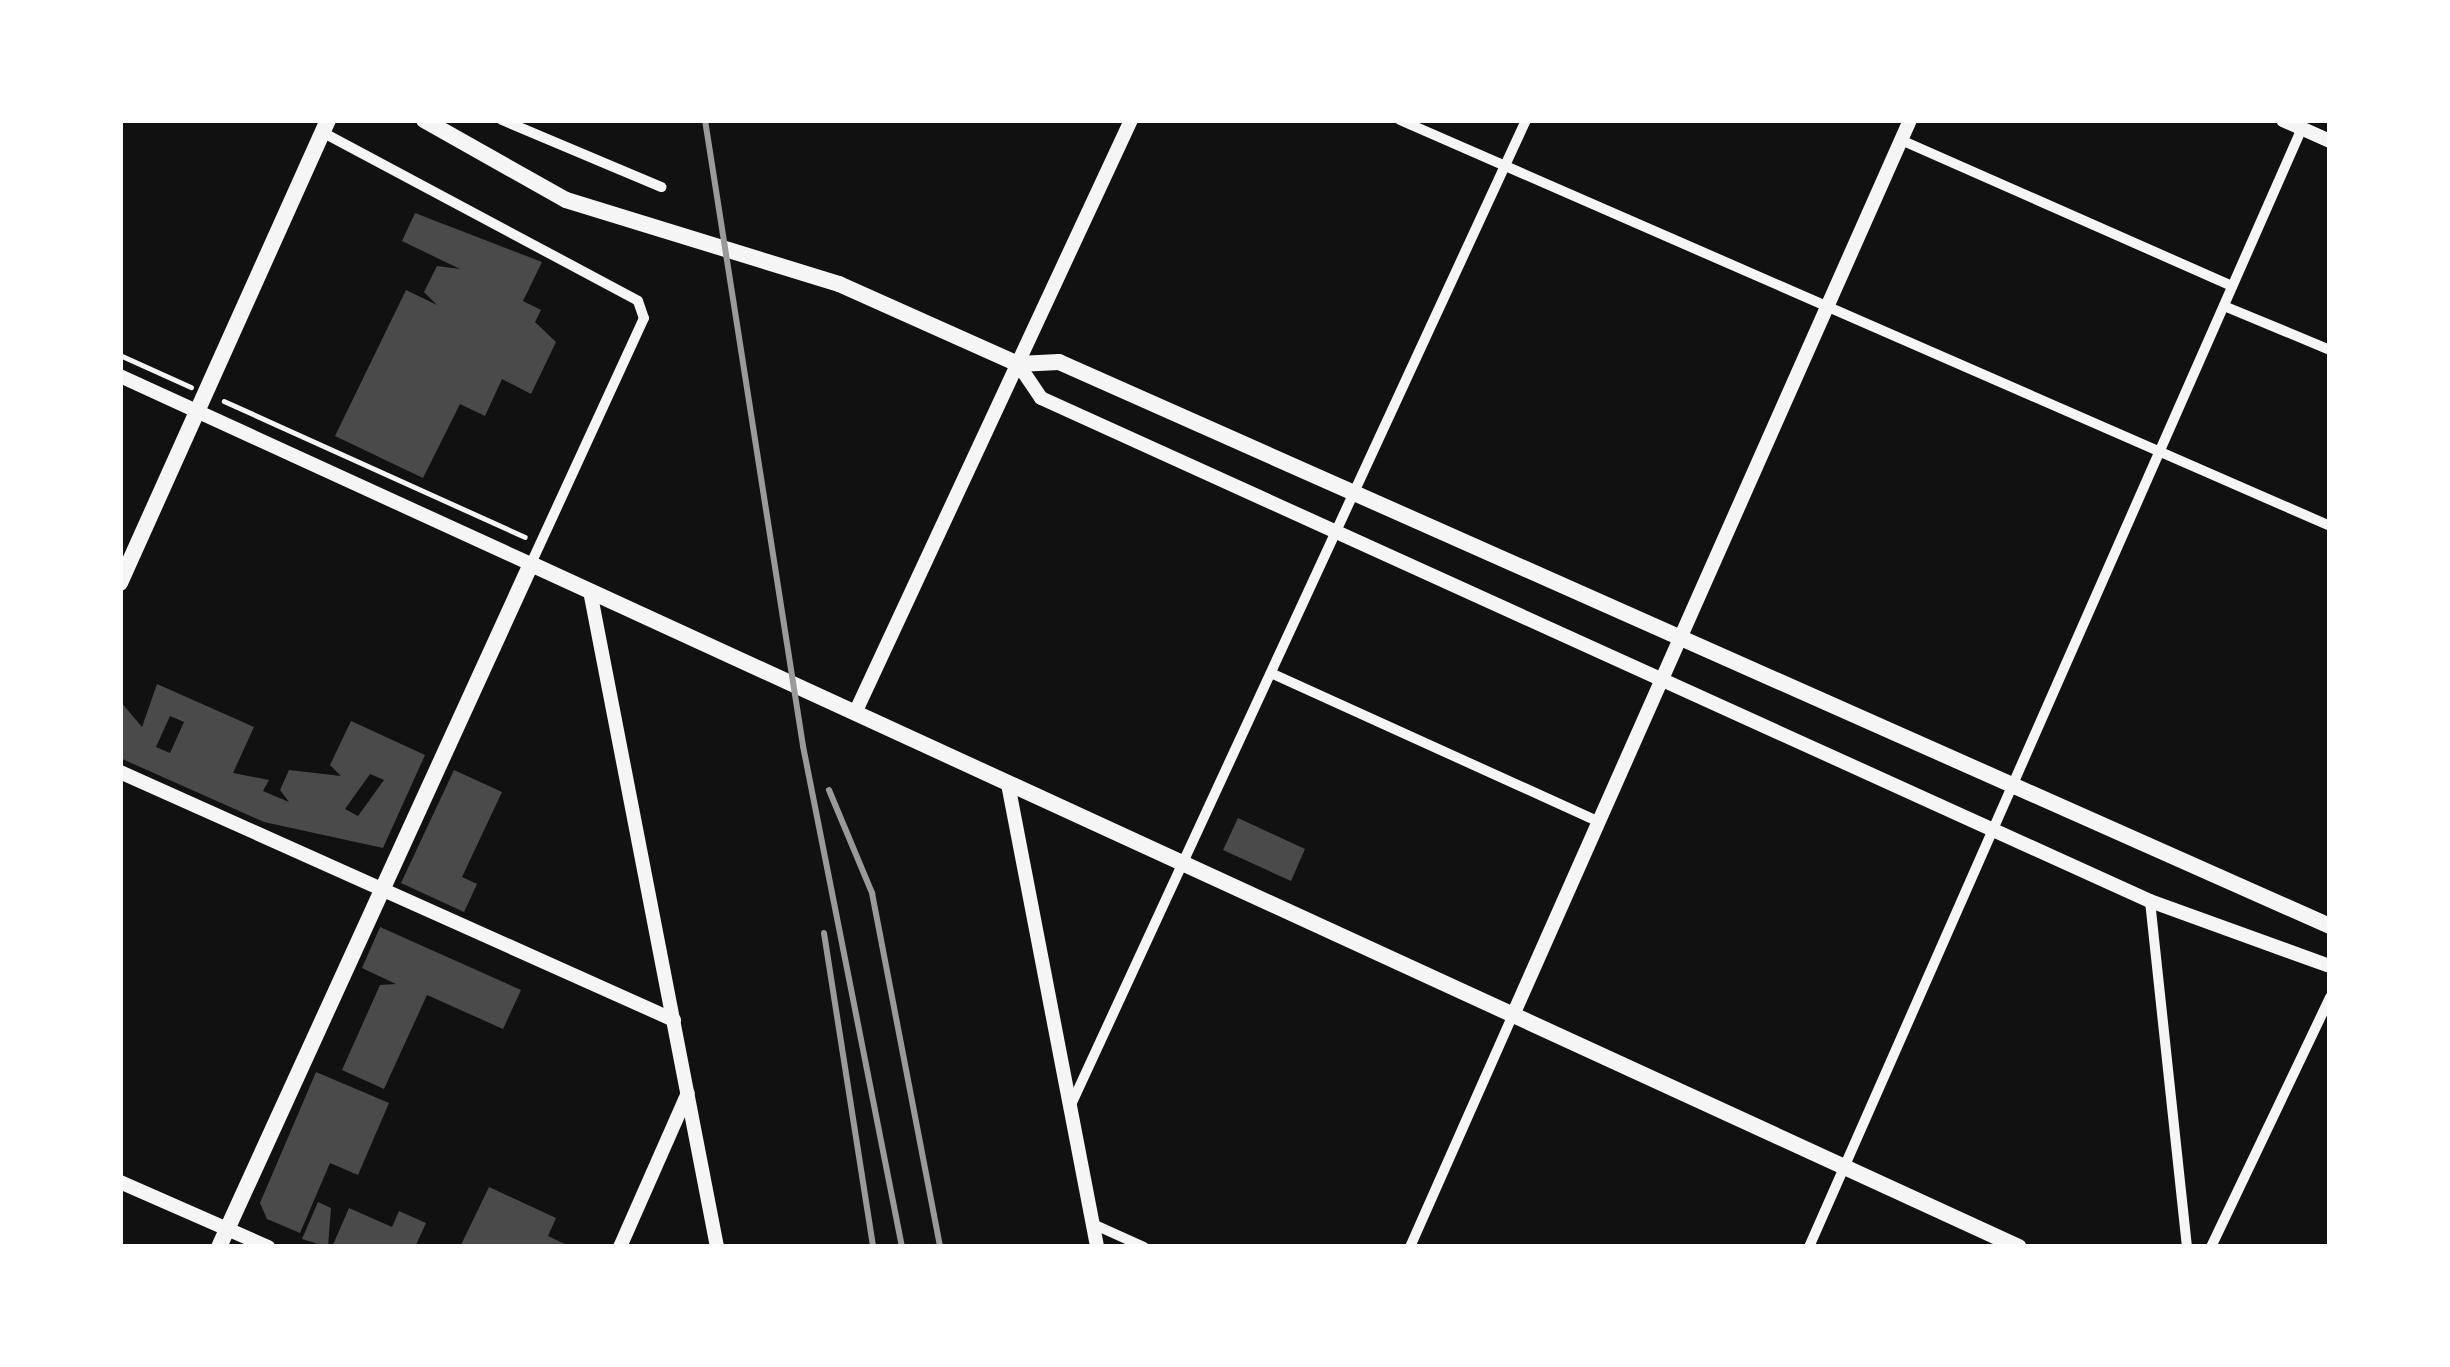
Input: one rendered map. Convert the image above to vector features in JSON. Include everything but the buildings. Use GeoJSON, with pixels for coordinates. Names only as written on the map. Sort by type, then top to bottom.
{"type":"FeatureCollection","features":[{"type":"Feature","properties":{"kind":"main road"},"geometry":{"type":"LineString","coordinates":[[424,120],[533,187],[797,272],[1018,364],[1059,362],[2330,926]]}},
{"type":"Feature","properties":{"kind":"main road"},"geometry":{"type":"LineString","coordinates":[[120,584],[325,126]]}},
{"type":"Feature","properties":{"kind":"main road"},"geometry":{"type":"LineString","coordinates":[[223,1238],[531,563],[2019,1247]]}},
{"type":"Feature","properties":{"kind":"street"},"geometry":{"type":"LineString","coordinates":[[502,120],[661,187]]}},
{"type":"Feature","properties":{"kind":"street"},"geometry":{"type":"LineString","coordinates":[[855,713],[1131,120]]}},
{"type":"Feature","properties":{"kind":"street"},"geometry":{"type":"LineString","coordinates":[[1400,120],[2330,526]]}},
{"type":"Feature","properties":{"kind":"street"},"geometry":{"type":"LineString","coordinates":[[1070,1107],[1526,120]]}},
{"type":"Feature","properties":{"kind":"street"},"geometry":{"type":"LineString","coordinates":[[1410,1247],[1910,120]]}},
{"type":"Feature","properties":{"kind":"street"},"geometry":{"type":"LineString","coordinates":[[2283,120],[2328,134]]}},
{"type":"Feature","properties":{"kind":"street"},"geometry":{"type":"LineString","coordinates":[[120,376],[531,563],[644,319],[627,289],[325,126]]}},
{"type":"Feature","properties":{"kind":"street"},"geometry":{"type":"LineString","coordinates":[[1809,1247],[2302,128]]}},
{"type":"Feature","properties":{"kind":"street"},"geometry":{"type":"LineString","coordinates":[[1901,140],[2232,286]]}},
{"type":"Feature","properties":{"kind":"street"},"geometry":{"type":"LineString","coordinates":[[2224,306],[2330,350]]}},
{"type":"Feature","properties":{"kind":"street"},"geometry":{"type":"LineString","coordinates":[[1018,364],[1041,398],[2150,901],[2330,966]]}},
{"type":"Feature","properties":{"kind":"street"},"geometry":{"type":"LineString","coordinates":[[590,591],[717,1247]]}},
{"type":"Feature","properties":{"kind":"street"},"geometry":{"type":"LineString","coordinates":[[1273,674],[1599,823]]}},
{"type":"Feature","properties":{"kind":"street"},"geometry":{"type":"LineString","coordinates":[[120,772],[674,1020]]}},
{"type":"Feature","properties":{"kind":"street"},"geometry":{"type":"LineString","coordinates":[[1008,784],[1097,1247]]}},
{"type":"Feature","properties":{"kind":"street"},"geometry":{"type":"LineString","coordinates":[[2150,901],[2187,1247]]}},
{"type":"Feature","properties":{"kind":"street"},"geometry":{"type":"LineString","coordinates":[[2211,1247],[2330,997]]}},
{"type":"Feature","properties":{"kind":"street"},"geometry":{"type":"LineString","coordinates":[[620,1247],[688,1094]]}},
{"type":"Feature","properties":{"kind":"street"},"geometry":{"type":"LineString","coordinates":[[120,1182],[223,1238],[268,1247]]}},
{"type":"Feature","properties":{"kind":"street"},"geometry":{"type":"LineString","coordinates":[[1093,1224],[1144,1247]]}},
{"type":"Feature","properties":{"kind":"path"},"geometry":{"type":"LineString","coordinates":[[120,355],[540,544]]}},
{"type":"Feature","properties":{"kind":"railway"},"geometry":{"type":"LineString","coordinates":[[705,120],[803,746],[902,1247]]}},
{"type":"Feature","properties":{"kind":"railway"},"geometry":{"type":"LineString","coordinates":[[829,790],[872,893],[940,1247]]}},
{"type":"Feature","properties":{"kind":"railway"},"geometry":{"type":"LineString","coordinates":[[824,933],[873,1247]]}}]}
